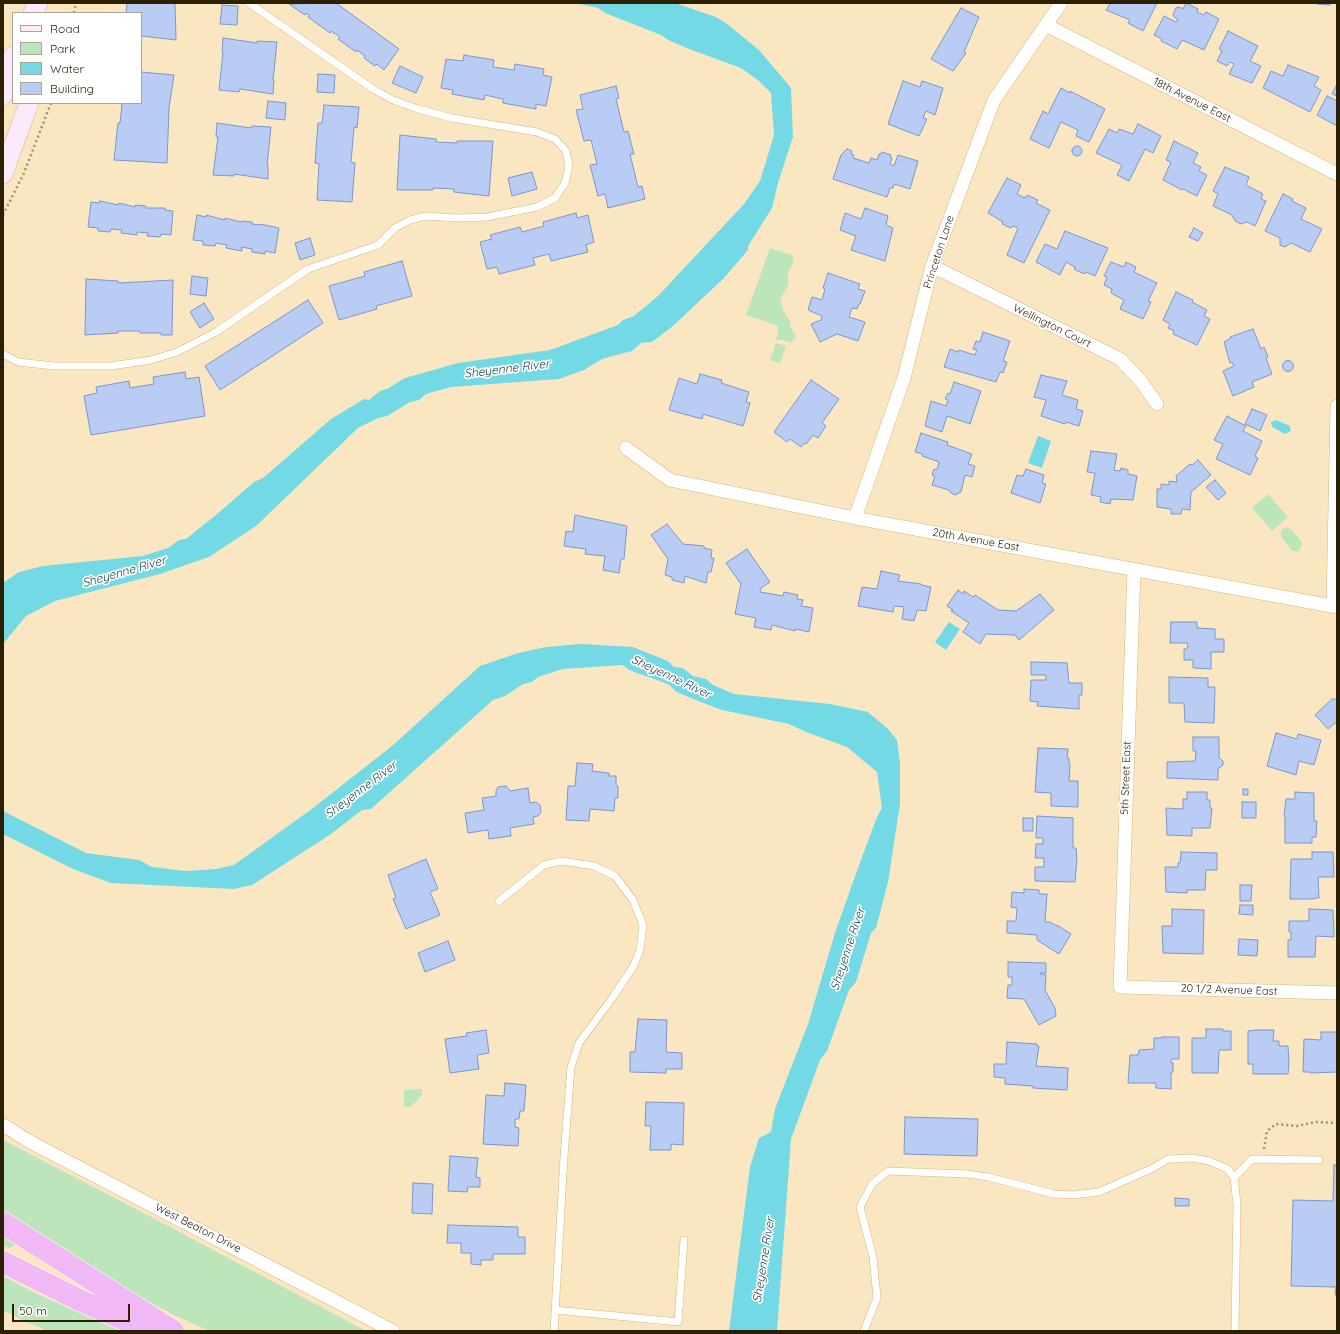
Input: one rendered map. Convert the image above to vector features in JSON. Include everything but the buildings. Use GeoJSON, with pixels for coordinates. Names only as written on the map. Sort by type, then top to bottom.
{"type":"FeatureCollection","features":[{"type":"Feature","properties":{"kind":"highway"},"geometry":{"type":"LineString","coordinates":[[3,1223],[173,1331]]}},
{"type":"Feature","properties":{"kind":"highway"},"geometry":{"type":"LineString","coordinates":[[3,1262],[80,1300],[151,1331]]}},
{"type":"Feature","properties":{"kind":"main road"},"geometry":{"type":"LineString","coordinates":[[34,12],[40,3]]}},
{"type":"Feature","properties":{"kind":"main road"},"geometry":{"type":"LineString","coordinates":[[3,95],[12,60]]}},
{"type":"Feature","properties":{"kind":"main road"},"geometry":{"type":"LineString","coordinates":[[3,174],[29,104]]}},
{"type":"Feature","properties":{"kind":"street","name":"Princeton Lane"},"geometry":{"type":"LineString","coordinates":[[855,518],[904,378],[932,266],[994,100],[1061,3]]}},
{"type":"Feature","properties":{"kind":"street","name":"18th Avenue East"},"geometry":{"type":"LineString","coordinates":[[1046,25],[1337,174]]}},
{"type":"Feature","properties":{"kind":"street","name":"Wellington Court"},"geometry":{"type":"LineString","coordinates":[[932,266],[1120,359],[1140,380],[1157,404]]}},
{"type":"Feature","properties":{"kind":"street"},"geometry":{"type":"LineString","coordinates":[[1335,607],[1337,406]]}},
{"type":"Feature","properties":{"kind":"street","name":"20th Avenue East"},"geometry":{"type":"LineString","coordinates":[[626,448],[670,480],[855,518],[1335,607]]}},
{"type":"Feature","properties":{"kind":"street","name":"5th Street East"},"geometry":{"type":"LineString","coordinates":[[1120,987],[1134,570]]}},
{"type":"Feature","properties":{"kind":"street","name":"20 1/2 Avenue East"},"geometry":{"type":"LineString","coordinates":[[1120,987],[1337,993]]}},
{"type":"Feature","properties":{"kind":"street","name":"West Beaton Drive"},"geometry":{"type":"LineString","coordinates":[[3,1125],[32,1143],[393,1331]]}},
{"type":"Feature","properties":{"kind":"lane"},"geometry":{"type":"LineString","coordinates":[[3,354],[18,362],[54,366],[111,366],[151,360],[177,352],[216,332],[308,269],[378,245],[395,228],[410,220],[426,216],[487,217],[537,207],[555,198],[565,183],[569,166],[566,151],[555,139],[537,132],[452,118],[393,100],[373,89],[249,3]]}},
{"type":"Feature","properties":{"kind":"lane"},"geometry":{"type":"LineString","coordinates":[[499,901],[544,865],[561,861],[594,866],[614,876],[633,900],[643,925],[640,950],[633,967],[579,1043],[571,1067],[564,1157],[554,1331]]}},
{"type":"Feature","properties":{"kind":"lane"},"geometry":{"type":"LineString","coordinates":[[864,1331],[877,1298],[873,1256],[860,1207],[872,1184],[888,1171],[967,1174],[988,1177],[1054,1194],[1072,1195],[1099,1192],[1153,1168],[1168,1159],[1193,1158],[1209,1161],[1228,1169],[1234,1178],[1237,1204],[1235,1331]]}},
{"type":"Feature","properties":{"kind":"lane"},"geometry":{"type":"LineString","coordinates":[[1234,1178],[1252,1159],[1319,1160]]}},
{"type":"Feature","properties":{"kind":"lane"},"geometry":{"type":"LineString","coordinates":[[555,1310],[678,1322],[684,1240]]}},
{"type":"Feature","properties":{"kind":"path"},"geometry":{"type":"LineString","coordinates":[[3,215],[24,173],[51,104]]}},
{"type":"Feature","properties":{"kind":"path"},"geometry":{"type":"LineString","coordinates":[[1264,1160],[1264,1139],[1267,1132],[1276,1124],[1297,1126],[1316,1122],[1337,1123]]}},
{"type":"Feature","properties":{"kind":"green space"},"geometry":{"type":"Polygon","coordinates":[[[770,248],[791,255],[793,258],[793,263],[788,273],[788,286],[780,299],[784,312],[790,321],[791,329],[795,333],[796,338],[790,343],[783,340],[776,340],[778,327],[775,325],[746,315],[770,248]]]}},
{"type":"Feature","properties":{"kind":"green space"},"geometry":{"type":"Polygon","coordinates":[[[776,343],[786,346],[780,363],[770,360],[776,343]]]}},
{"type":"Feature","properties":{"kind":"green space"},"geometry":{"type":"Polygon","coordinates":[[[1268,494],[1288,517],[1272,531],[1252,508],[1268,494]]]}},
{"type":"Feature","properties":{"kind":"green space"},"geometry":{"type":"Polygon","coordinates":[[[1286,527],[1292,530],[1301,541],[1302,544],[1299,551],[1292,551],[1281,537],[1281,531],[1286,527]]]}},
{"type":"Feature","properties":{"kind":"green space"},"geometry":{"type":"Polygon","coordinates":[[[422,1089],[422,1095],[411,1107],[404,1107],[404,1090],[422,1089]]]}},
{"type":"Feature","properties":{"kind":"green space"},"geometry":{"type":"Polygon","coordinates":[[[3,1140],[366,1331],[210,1331],[180,1318],[124,1289],[3,1212],[3,1140]]]}},
{"type":"Feature","properties":{"kind":"green space"},"geometry":{"type":"Polygon","coordinates":[[[3,1233],[17,1244],[9,1248],[3,1245],[3,1233]]]}},
{"type":"Feature","properties":{"kind":"green space"},"geometry":{"type":"Polygon","coordinates":[[[3,1276],[35,1293],[121,1331],[47,1331],[3,1311],[3,1276]]]}},
{"type":"Feature","properties":{"kind":"water","name":"Sheyenne River"},"geometry":{"type":"Polygon","coordinates":[[[575,3],[675,3],[716,17],[759,50],[791,88],[793,137],[778,183],[772,208],[748,246],[748,250],[724,278],[673,326],[652,342],[641,343],[632,351],[602,359],[584,370],[559,379],[451,387],[426,394],[419,400],[410,402],[387,416],[378,418],[358,428],[256,526],[209,557],[160,574],[55,601],[26,616],[3,644],[3,583],[19,572],[43,566],[143,556],[168,548],[179,540],[186,539],[254,482],[263,478],[331,419],[364,399],[369,400],[380,391],[387,389],[405,378],[458,363],[550,350],[618,325],[623,320],[634,316],[659,295],[744,204],[760,181],[774,135],[771,93],[759,81],[741,68],[689,49],[668,40],[661,35],[605,13],[598,8],[575,3]]]}},
{"type":"Feature","properties":{"kind":"water"},"geometry":{"type":"Polygon","coordinates":[[[1276,420],[1290,426],[1291,431],[1285,434],[1272,427],[1271,422],[1276,420]]]}},
{"type":"Feature","properties":{"kind":"water"},"geometry":{"type":"Polygon","coordinates":[[[1038,436],[1051,441],[1042,468],[1028,463],[1038,436]]]}},
{"type":"Feature","properties":{"kind":"water"},"geometry":{"type":"Polygon","coordinates":[[[949,622],[960,629],[946,650],[935,642],[949,622]]]}},
{"type":"Feature","properties":{"kind":"water","name":"Sheyenne River"},"geometry":{"type":"Polygon","coordinates":[[[581,644],[633,647],[668,661],[674,667],[683,668],[693,676],[706,679],[713,685],[734,694],[830,704],[868,712],[888,729],[897,740],[900,763],[900,804],[888,882],[876,928],[871,933],[856,982],[849,990],[827,1051],[820,1060],[791,1139],[777,1331],[729,1331],[750,1167],[759,1138],[771,1132],[775,1109],[808,1024],[835,933],[877,817],[882,808],[877,772],[847,747],[789,724],[722,710],[677,692],[668,684],[629,670],[623,665],[563,669],[538,677],[532,682],[523,684],[505,696],[493,700],[371,809],[362,810],[331,834],[252,885],[234,889],[111,883],[73,869],[3,834],[3,811],[86,853],[139,860],[152,867],[186,871],[216,869],[234,865],[313,808],[392,746],[480,666],[518,653],[546,647],[581,644]]]}}]}
